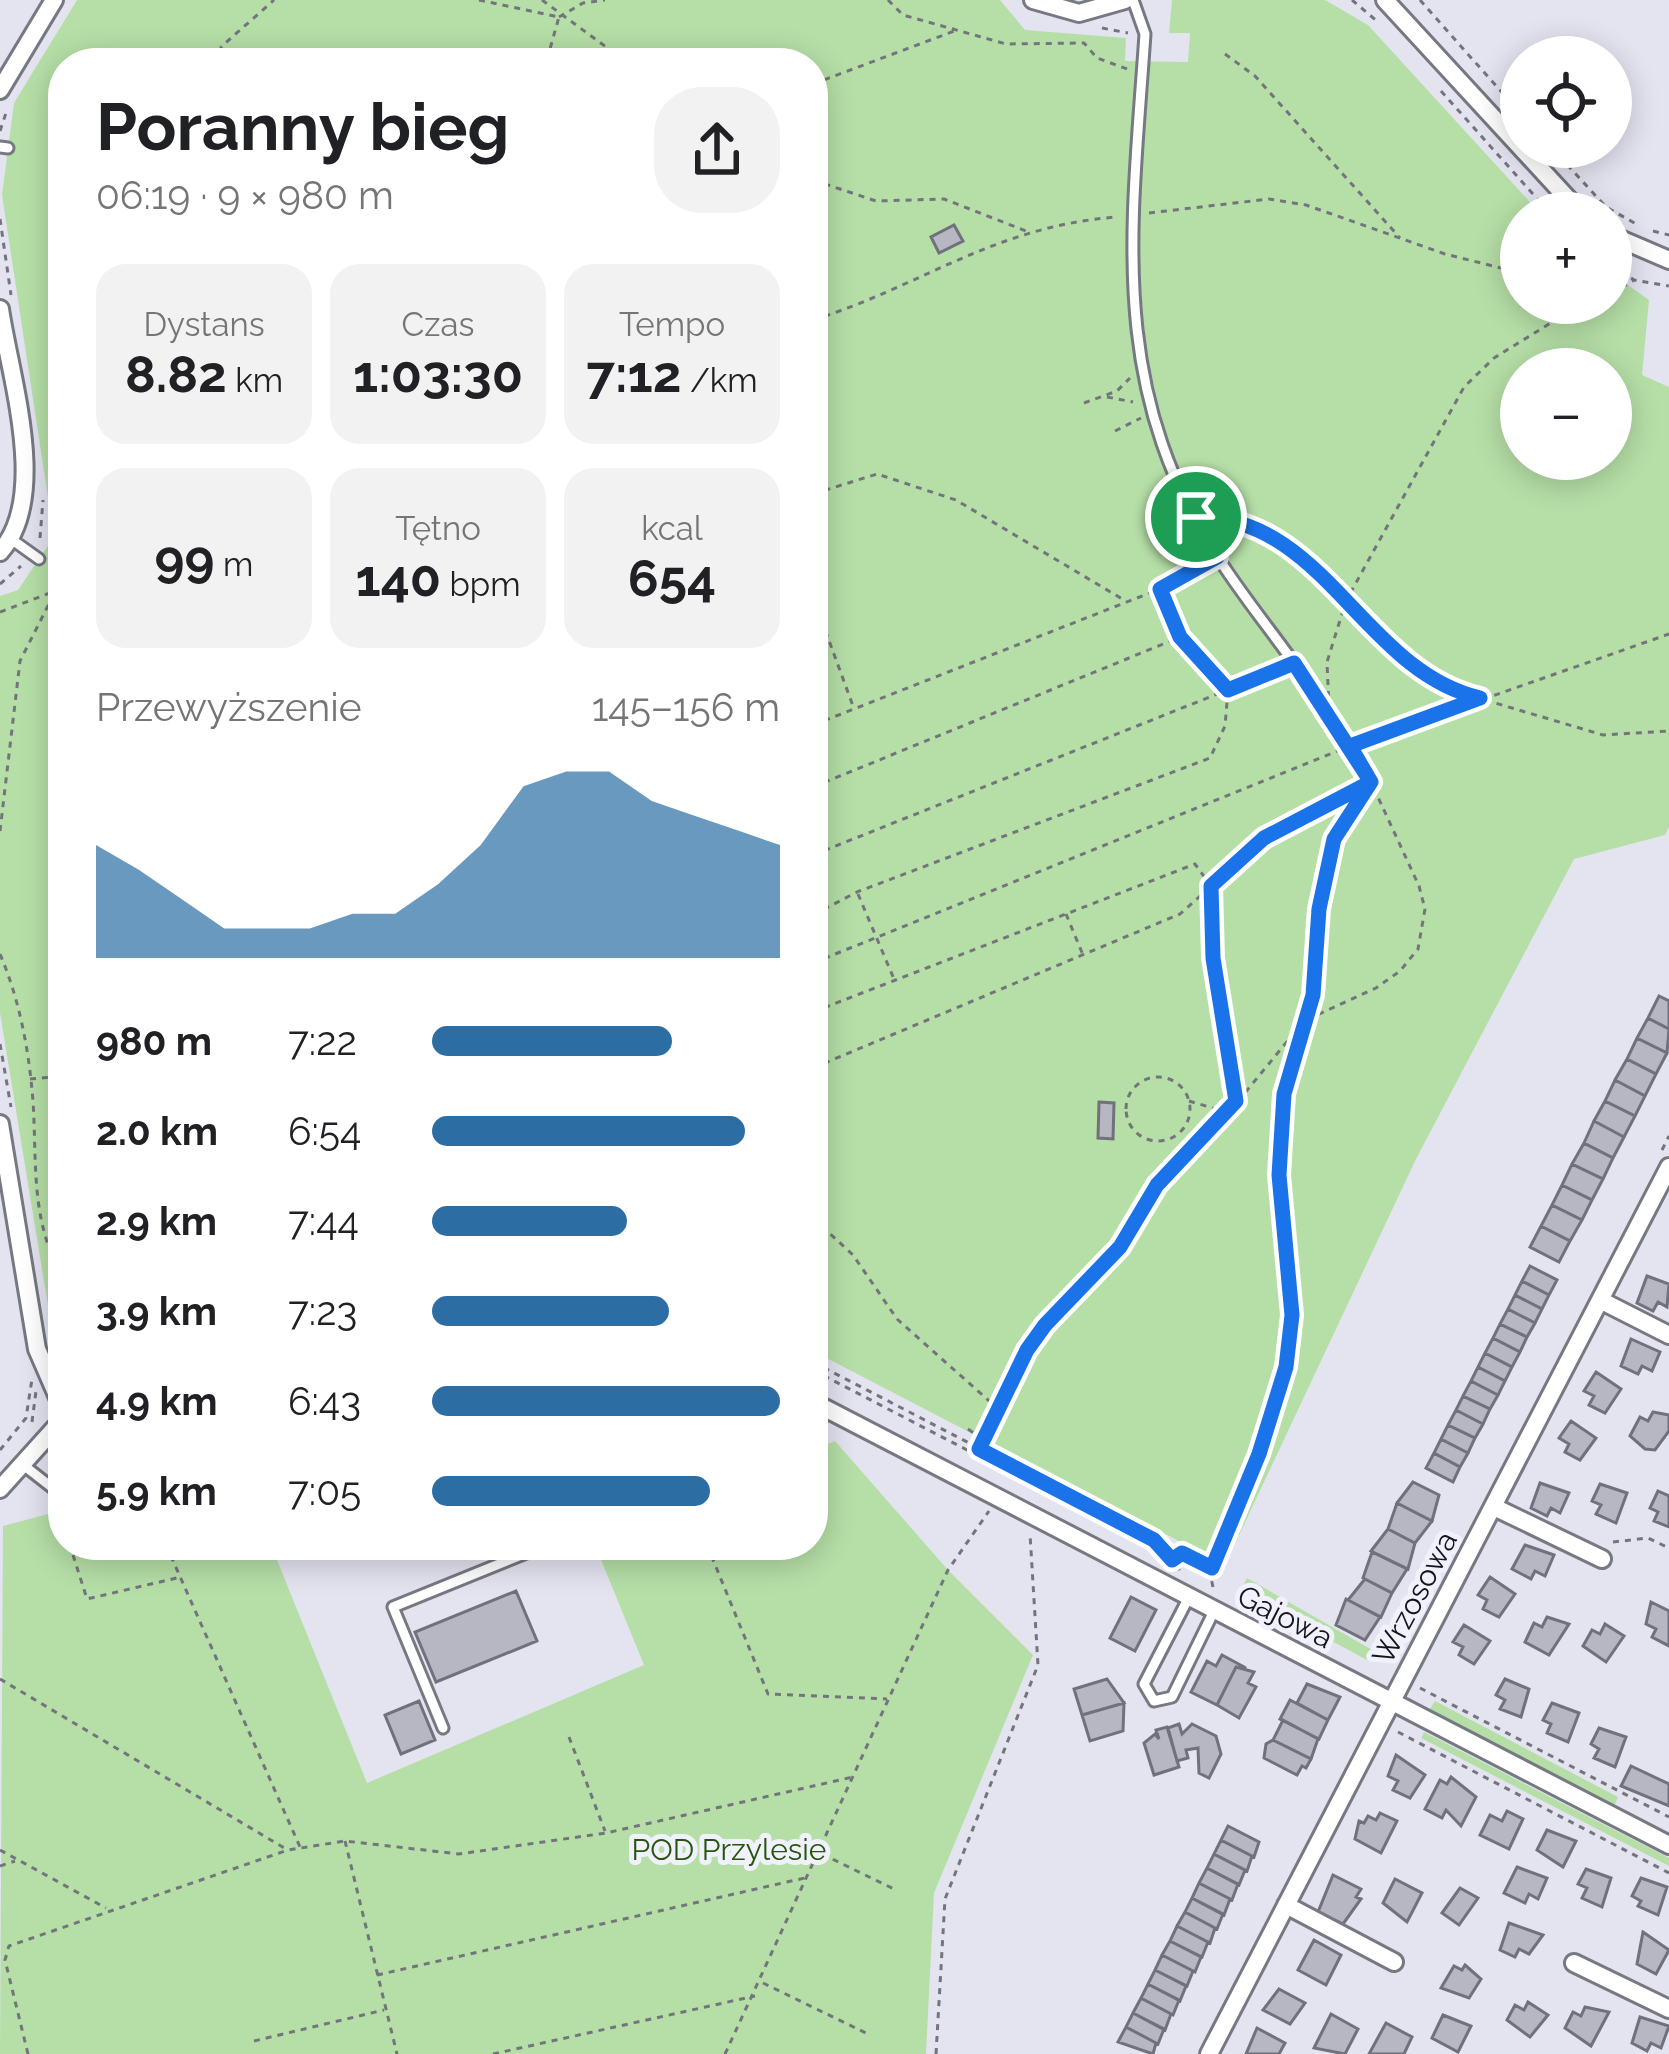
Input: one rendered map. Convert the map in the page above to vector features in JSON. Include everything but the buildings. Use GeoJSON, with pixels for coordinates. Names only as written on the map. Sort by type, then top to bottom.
{"type":"FeatureCollection","features":[{"type":"Feature","properties":{"kind":"street"},"geometry":{"type":"LineString","coordinates":[[0,90],[54,0]]}},
{"type":"Feature","properties":{"kind":"street"},"geometry":{"type":"LineString","coordinates":[[1033,0],[1079,13],[1123,1]]}},
{"type":"Feature","properties":{"kind":"street"},"geometry":{"type":"LineString","coordinates":[[1385,0],[1563,192]]}},
{"type":"Feature","properties":{"kind":"street"},"geometry":{"type":"LineString","coordinates":[[1632,244],[1669,260]]}},
{"type":"Feature","properties":{"kind":"street"},"geometry":{"type":"LineString","coordinates":[[0,309],[26,486],[22,517],[5,546]]}},
{"type":"Feature","properties":{"kind":"street"},"geometry":{"type":"LineString","coordinates":[[0,1124],[48,1380]]}},
{"type":"Feature","properties":{"kind":"street","name":"Wrzosowa"},"geometry":{"type":"LineString","coordinates":[[1209,2054],[1600,1300],[1664,1161]]}},
{"type":"Feature","properties":{"kind":"street"},"geometry":{"type":"LineString","coordinates":[[1600,1300],[1669,1335]]}},
{"type":"Feature","properties":{"kind":"street","name":"Gajowa"},"geometry":{"type":"LineString","coordinates":[[828,1410],[1189,1597],[1214,1604],[1669,1845]]}},
{"type":"Feature","properties":{"kind":"street"},"geometry":{"type":"LineString","coordinates":[[0,1489],[48,1435]]}},
{"type":"Feature","properties":{"kind":"street"},"geometry":{"type":"LineString","coordinates":[[1494,1507],[1602,1559]]}},
{"type":"Feature","properties":{"kind":"street"},"geometry":{"type":"LineString","coordinates":[[1286,1905],[1394,1962]]}},
{"type":"Feature","properties":{"kind":"street"},"geometry":{"type":"LineString","coordinates":[[1574,1963],[1669,2009]]}},
{"type":"Feature","properties":{"kind":"lane"},"geometry":{"type":"LineString","coordinates":[[1123,1],[1144,26],[1130,279],[1140,361],[1153,416],[1217,557],[1294,663]]}},
{"type":"Feature","properties":{"kind":"lane"},"geometry":{"type":"LineString","coordinates":[[5,546],[39,560]]}},
{"type":"Feature","properties":{"kind":"lane"},"geometry":{"type":"LineString","coordinates":[[22,1464],[48,1484]]}},
{"type":"Feature","properties":{"kind":"lane"},"geometry":{"type":"LineString","coordinates":[[443,1728],[393,1606],[508,1560]]}},
{"type":"Feature","properties":{"kind":"lane"},"geometry":{"type":"LineString","coordinates":[[1189,1597],[1144,1684],[1154,1701],[1172,1696],[1214,1604]]}},
{"type":"Feature","properties":{"kind":"path"},"geometry":{"type":"LineString","coordinates":[[221,48],[274,0]]}},
{"type":"Feature","properties":{"kind":"path"},"geometry":{"type":"LineString","coordinates":[[479,0],[559,17],[583,3],[605,0]]}},
{"type":"Feature","properties":{"kind":"path"},"geometry":{"type":"LineString","coordinates":[[542,0],[606,48]]}},
{"type":"Feature","properties":{"kind":"path"},"geometry":{"type":"LineString","coordinates":[[888,0],[903,15],[1006,44],[1084,43],[1116,69],[1142,71]]}},
{"type":"Feature","properties":{"kind":"path"},"geometry":{"type":"LineString","coordinates":[[1352,0],[1380,23]]}},
{"type":"Feature","properties":{"kind":"path"},"geometry":{"type":"LineString","coordinates":[[1420,0],[1500,90]]}},
{"type":"Feature","properties":{"kind":"path"},"geometry":{"type":"LineString","coordinates":[[550,48],[559,17]]}},
{"type":"Feature","properties":{"kind":"path"},"geometry":{"type":"LineString","coordinates":[[828,78],[957,30]]}},
{"type":"Feature","properties":{"kind":"path"},"geometry":{"type":"LineString","coordinates":[[1225,54],[1255,76],[1401,239]]}},
{"type":"Feature","properties":{"kind":"path"},"geometry":{"type":"LineString","coordinates":[[1441,91],[1531,192]]}},
{"type":"Feature","properties":{"kind":"path"},"geometry":{"type":"LineString","coordinates":[[1570,168],[1606,207],[1669,235]]}},
{"type":"Feature","properties":{"kind":"path"},"geometry":{"type":"LineString","coordinates":[[828,185],[876,201],[944,199],[1028,232]]}},
{"type":"Feature","properties":{"kind":"path"},"geometry":{"type":"LineString","coordinates":[[828,315],[862,304],[980,246],[1028,232],[1269,199],[1348,218],[1401,239],[1500,267]]}},
{"type":"Feature","properties":{"kind":"path"},"geometry":{"type":"LineString","coordinates":[[1634,280],[1669,286]]}},
{"type":"Feature","properties":{"kind":"path"},"geometry":{"type":"LineString","coordinates":[[1329,714],[1327,662],[1346,601],[1464,387],[1494,358],[1549,324]]}},
{"type":"Feature","properties":{"kind":"path"},"geometry":{"type":"LineString","coordinates":[[1084,403],[1125,384],[1140,361]]}},
{"type":"Feature","properties":{"kind":"path"},"geometry":{"type":"LineString","coordinates":[[1105,396],[1153,416]]}},
{"type":"Feature","properties":{"kind":"path"},"geometry":{"type":"LineString","coordinates":[[1115,431],[1132,418],[1153,416]]}},
{"type":"Feature","properties":{"kind":"path"},"geometry":{"type":"LineString","coordinates":[[828,489],[877,474],[956,500],[1127,602]]}},
{"type":"Feature","properties":{"kind":"path"},"geometry":{"type":"LineString","coordinates":[[1196,517],[1226,517],[1281,539],[1414,671],[1446,690],[1603,736],[1669,731]]}},
{"type":"Feature","properties":{"kind":"path"},"geometry":{"type":"LineString","coordinates":[[828,719],[1160,589],[1217,557]]}},
{"type":"Feature","properties":{"kind":"path"},"geometry":{"type":"LineString","coordinates":[[828,907],[1210,758],[1226,726],[1228,690],[1180,637],[1160,589]]}},
{"type":"Feature","properties":{"kind":"path"},"geometry":{"type":"LineString","coordinates":[[0,612],[48,593]]}},
{"type":"Feature","properties":{"kind":"path"},"geometry":{"type":"LineString","coordinates":[[0,831],[17,675],[32,629],[48,603]]}},
{"type":"Feature","properties":{"kind":"path"},"geometry":{"type":"LineString","coordinates":[[828,957],[1350,746],[1669,634]]}},
{"type":"Feature","properties":{"kind":"path"},"geometry":{"type":"LineString","coordinates":[[828,782],[1180,637]]}},
{"type":"Feature","properties":{"kind":"path"},"geometry":{"type":"LineString","coordinates":[[828,638],[854,708]]}},
{"type":"Feature","properties":{"kind":"path"},"geometry":{"type":"LineString","coordinates":[[828,849],[1294,663],[1371,782],[1425,909],[1418,949],[1400,971],[1376,988],[1304,1021],[1228,1112],[1157,1185],[1120,1247],[1045,1325],[978,1452]]}},
{"type":"Feature","properties":{"kind":"path"},"geometry":{"type":"LineString","coordinates":[[828,1062],[1180,914],[1264,838],[1371,782]]}},
{"type":"Feature","properties":{"kind":"path"},"geometry":{"type":"LineString","coordinates":[[1214,1604],[1212,1568],[1259,1454],[1286,1367],[1292,1315],[1279,1175],[1284,1094],[1313,995],[1323,879],[1334,839],[1371,782]]}},
{"type":"Feature","properties":{"kind":"path"},"geometry":{"type":"LineString","coordinates":[[828,1006],[1187,863],[1202,868],[1211,886],[1213,958],[1236,1101]]}},
{"type":"Feature","properties":{"kind":"path"},"geometry":{"type":"LineString","coordinates":[[857,892],[894,979]]}},
{"type":"Feature","properties":{"kind":"path"},"geometry":{"type":"LineString","coordinates":[[1065,913],[1084,958]]}},
{"type":"Feature","properties":{"kind":"path"},"geometry":{"type":"LineString","coordinates":[[0,954],[18,1001],[30,1079],[36,1192],[48,1246]]}},
{"type":"Feature","properties":{"kind":"path"},"geometry":{"type":"LineString","coordinates":[[30,1079],[48,1077]]}},
{"type":"Feature","properties":{"kind":"path"},"geometry":{"type":"LineString","coordinates":[[1190,1101],[1187,1123],[1172,1138],[1140,1136],[1127,1118],[1128,1097],[1150,1078],[1178,1084],[1190,1101],[1228,1112]]}},
{"type":"Feature","properties":{"kind":"path"},"geometry":{"type":"LineString","coordinates":[[1664,1161],[1669,1136]]}},
{"type":"Feature","properties":{"kind":"path"},"geometry":{"type":"LineString","coordinates":[[828,1232],[853,1255],[898,1319],[998,1410]]}},
{"type":"Feature","properties":{"kind":"path"},"geometry":{"type":"LineString","coordinates":[[0,1450],[26,1418],[27,1386],[43,1370]]}},
{"type":"Feature","properties":{"kind":"path"},"geometry":{"type":"LineString","coordinates":[[828,1370],[1146,1544],[1166,1564],[1182,1553],[1212,1568]]}},
{"type":"Feature","properties":{"kind":"path"},"geometry":{"type":"LineString","coordinates":[[828,1377],[978,1452]]}},
{"type":"Feature","properties":{"kind":"path"},"geometry":{"type":"LineString","coordinates":[[968,1429],[984,1440]]}},
{"type":"Feature","properties":{"kind":"path"},"geometry":{"type":"LineString","coordinates":[[725,2054],[948,1570],[998,1498]]}},
{"type":"Feature","properties":{"kind":"path"},"geometry":{"type":"LineString","coordinates":[[936,2054],[945,1898],[1038,1665],[1029,1514]]}},
{"type":"Feature","properties":{"kind":"path"},"geometry":{"type":"LineString","coordinates":[[1576,1546],[1648,1538],[1669,1548]]}},
{"type":"Feature","properties":{"kind":"path"},"geometry":{"type":"LineString","coordinates":[[74,1560],[87,1599],[183,1576]]}},
{"type":"Feature","properties":{"kind":"path"},"geometry":{"type":"LineString","coordinates":[[174,1560],[300,1849]]}},
{"type":"Feature","properties":{"kind":"path"},"geometry":{"type":"LineString","coordinates":[[713,1560],[768,1694],[889,1699]]}},
{"type":"Feature","properties":{"kind":"path"},"geometry":{"type":"LineString","coordinates":[[1172,1560],[1182,1573]]}},
{"type":"Feature","properties":{"kind":"path"},"geometry":{"type":"LineString","coordinates":[[0,1679],[288,1850]]}},
{"type":"Feature","properties":{"kind":"path"},"geometry":{"type":"LineString","coordinates":[[1382,1723],[1669,1873]]}},
{"type":"Feature","properties":{"kind":"path"},"geometry":{"type":"LineString","coordinates":[[568,1737],[606,1833]]}},
{"type":"Feature","properties":{"kind":"path"},"geometry":{"type":"LineString","coordinates":[[0,1942],[9,1946],[288,1850],[346,1841],[459,1854],[606,1833],[853,1778]]}},
{"type":"Feature","properties":{"kind":"path"},"geometry":{"type":"LineString","coordinates":[[346,1841],[397,2054]]}},
{"type":"Feature","properties":{"kind":"path"},"geometry":{"type":"LineString","coordinates":[[0,1850],[107,1909]]}},
{"type":"Feature","properties":{"kind":"path"},"geometry":{"type":"LineString","coordinates":[[820,1854],[894,1889]]}},
{"type":"Feature","properties":{"kind":"path"},"geometry":{"type":"LineString","coordinates":[[0,1865],[18,1860]]}},
{"type":"Feature","properties":{"kind":"path"},"geometry":{"type":"LineString","coordinates":[[377,1976],[810,1877]]}},
{"type":"Feature","properties":{"kind":"path"},"geometry":{"type":"LineString","coordinates":[[9,1946],[5,1960],[28,2054]]}},
{"type":"Feature","properties":{"kind":"path"},"geometry":{"type":"LineString","coordinates":[[762,1982],[870,2035]]}},
{"type":"Feature","properties":{"kind":"path"},"geometry":{"type":"LineString","coordinates":[[493,2054],[755,1996]]}},
{"type":"Feature","properties":{"kind":"path"},"geometry":{"type":"LineString","coordinates":[[254,2041],[386,2009]]}},
{"type":"Feature","properties":{"kind":"green space"},"geometry":{"type":"Polygon","coordinates":[[[77,0],[1000,0],[1025,30],[1126,38],[1125,61],[1188,62],[1190,33],[1169,33],[1172,0],[1325,0],[1368,25],[1521,192],[1500,192],[1500,324],[1632,324],[1632,288],[1649,300],[1642,375],[1669,387],[1669,827],[1665,835],[1574,859],[1416,1159],[1225,1565],[828,1359],[828,48],[48,48],[48,498],[2,195],[14,103],[77,0]]]}},
{"type":"Feature","properties":{"kind":"green space"},"geometry":{"type":"Polygon","coordinates":[[[48,546],[48,1306],[0,1013],[0,596],[18,590],[48,546]]]}},
{"type":"Feature","properties":{"kind":"green space","name":"POD Przylesie"},"geometry":{"type":"Polygon","coordinates":[[[835,1441],[948,1570],[1033,1655],[934,1893],[926,2054],[0,2054],[3,1526],[48,1514],[48,1560],[277,1560],[367,1783],[644,1665],[601,1560],[828,1560],[828,1444],[835,1441]]]}},
{"type":"Feature","properties":{"kind":"green space"},"geometry":{"type":"Polygon","coordinates":[[[1247,1578],[1374,1651],[1369,1661],[1240,1592],[1247,1578]]]}},
{"type":"Feature","properties":{"kind":"green space"},"geometry":{"type":"Polygon","coordinates":[[[1435,1701],[1618,1797],[1614,1807],[1430,1709],[1435,1701]]]}},
{"type":"Feature","properties":{"kind":"green space"},"geometry":{"type":"Polygon","coordinates":[[[1424,1732],[1669,1858],[1669,1866],[1421,1738],[1424,1732]]]}},
{"type":"Feature","properties":{"kind":"route"},"geometry":{"type":"LineString","coordinates":[[1196,517],[1217,557],[1160,589],[1180,637],[1228,690],[1294,663],[1371,782],[1334,839],[1323,879],[1313,995],[1284,1094],[1279,1175],[1292,1315],[1286,1367],[1259,1454],[1212,1568],[1182,1553],[1172,1560],[1154,1540],[979,1449],[1027,1350],[1045,1325],[1120,1247],[1157,1185],[1216,1128],[1236,1101],[1213,958],[1211,886],[1264,838],[1371,782],[1350,746],[1480,698],[1446,690],[1414,671],[1281,539],[1226,517],[1196,517]]}}]}
